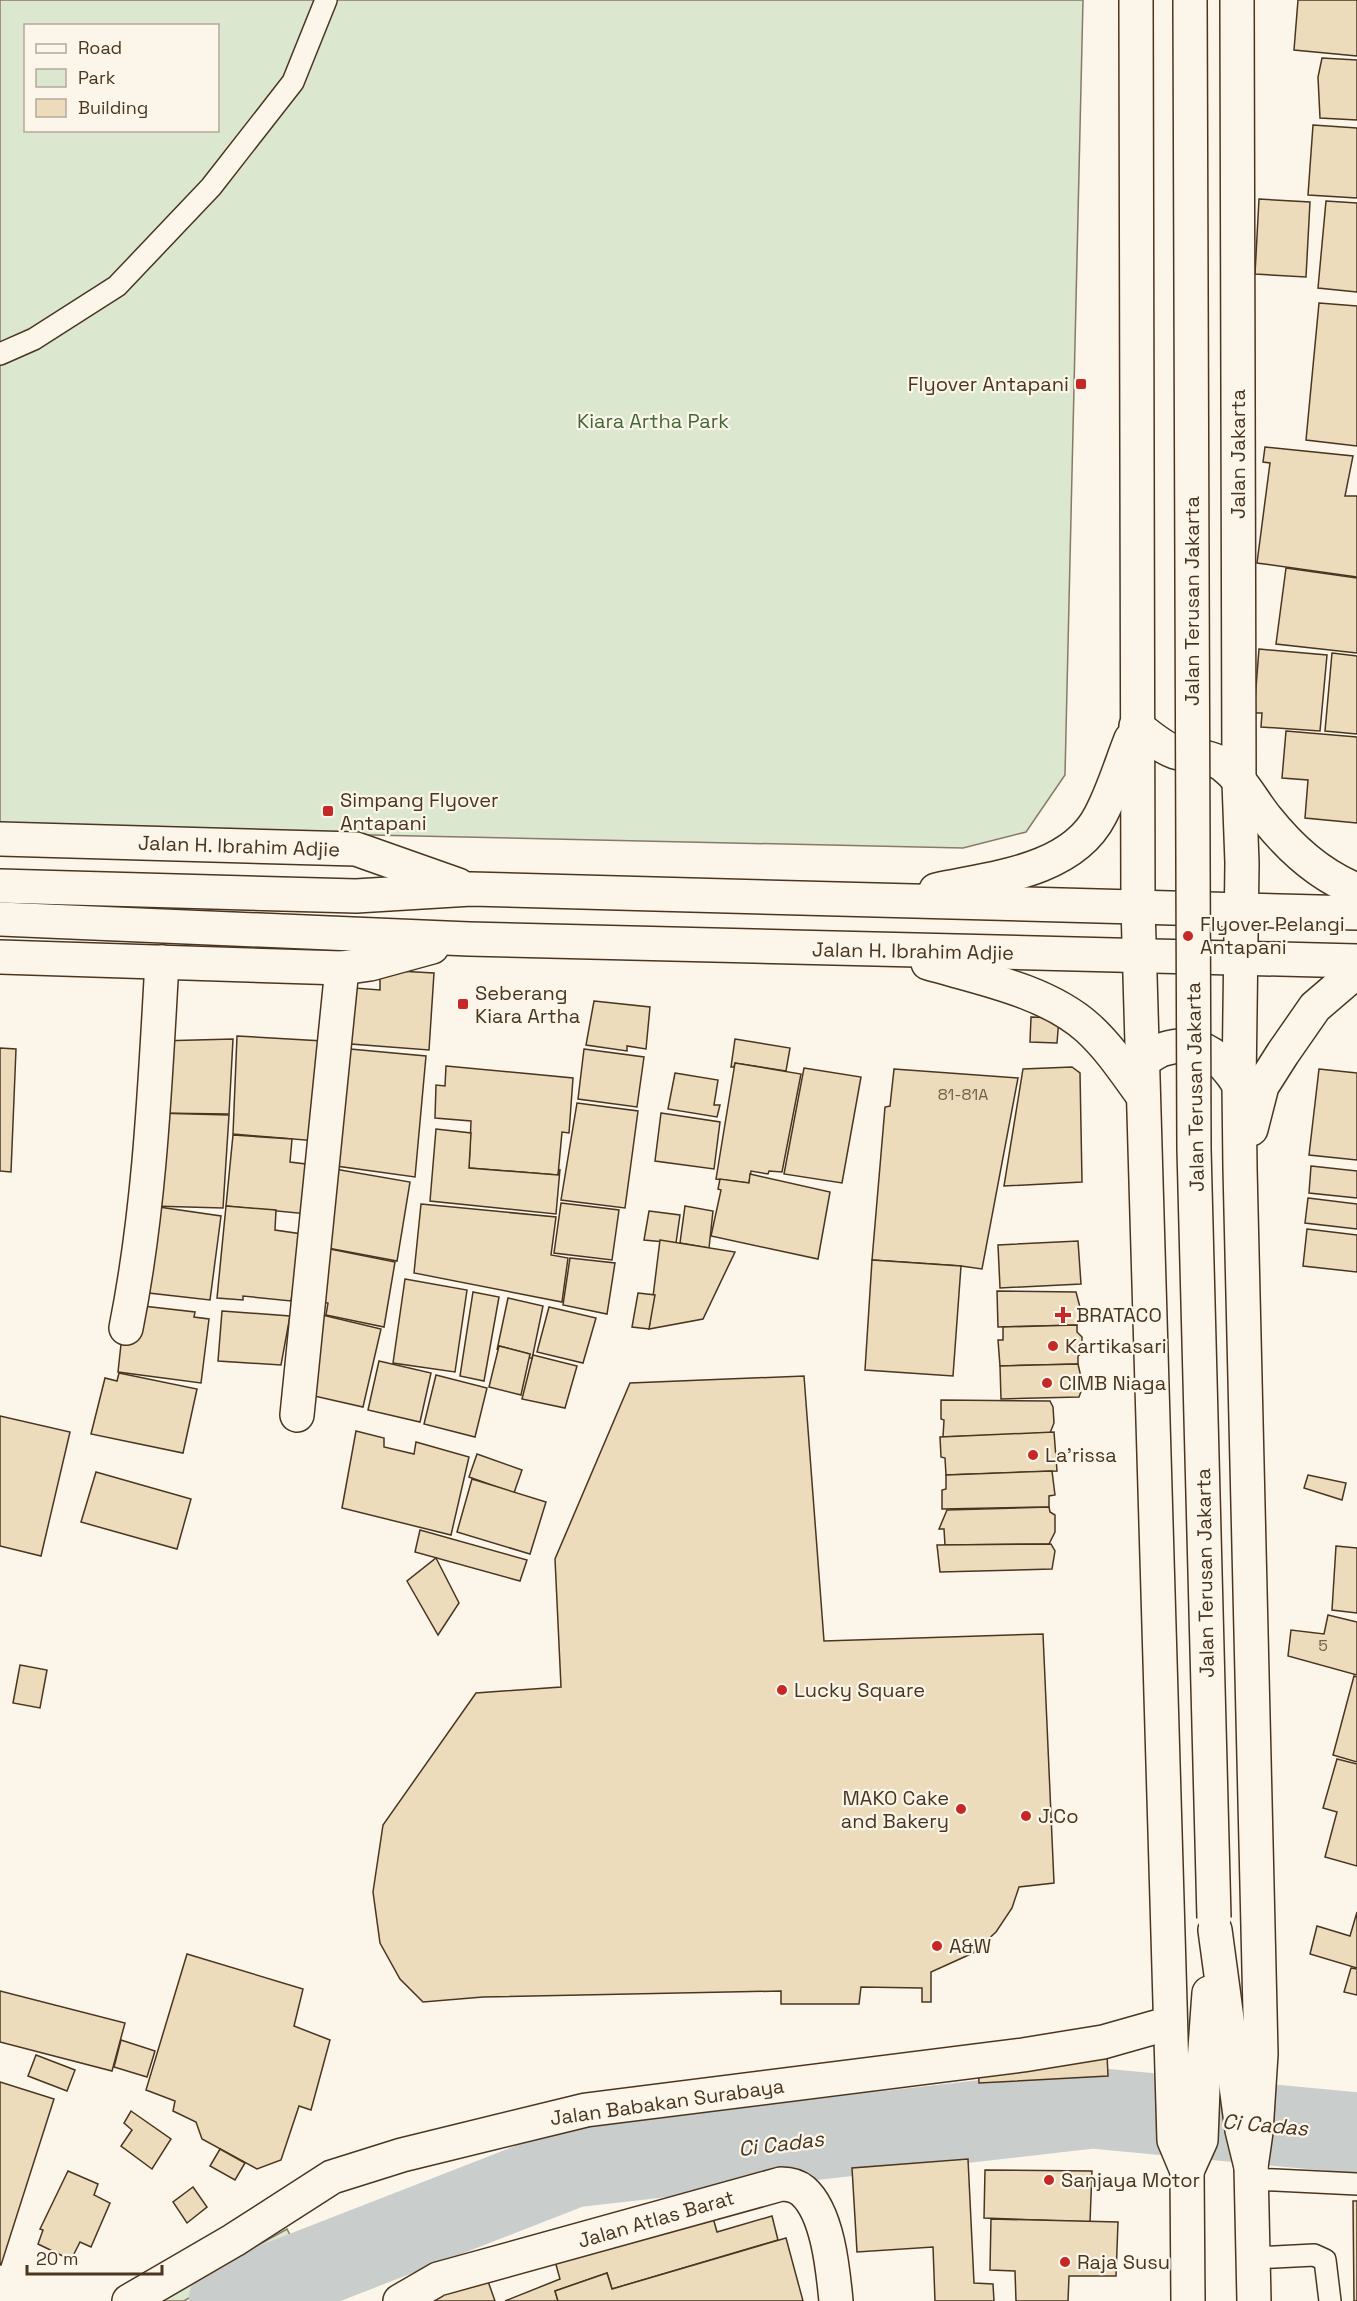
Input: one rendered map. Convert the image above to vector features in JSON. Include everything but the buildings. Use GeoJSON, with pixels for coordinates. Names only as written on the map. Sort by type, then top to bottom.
{"type":"FeatureCollection","features":[{"type":"Feature","properties":{"kind":"main road"},"geometry":{"type":"LineString","coordinates":[[1136,0],[1138,907],[1170,2023],[1172,2058],[1187,2140],[1188,2301]]}},
{"type":"Feature","properties":{"kind":"main road","name":"Jalan Terusan Jakarta"},"geometry":{"type":"LineString","coordinates":[[1190,0],[1194,1149],[1215,1924],[1232,2056]]}},
{"type":"Feature","properties":{"kind":"main road","name":"Jalan Jakarta"},"geometry":{"type":"LineString","coordinates":[[1237,0],[1239,782],[1242,909]]}},
{"type":"Feature","properties":{"kind":"main road"},"geometry":{"type":"LineString","coordinates":[[1136,726],[1172,751],[1209,758],[1223,765],[1239,782],[1267,820],[1293,848],[1319,871],[1357,890]]}},
{"type":"Feature","properties":{"kind":"main road"},"geometry":{"type":"LineString","coordinates":[[882,901],[1030,870],[1058,858],[1076,845],[1099,818],[1136,726]]}},
{"type":"Feature","properties":{"kind":"main road","name":"Jalan H. Ibrahim Adjie"},"geometry":{"type":"LineString","coordinates":[[0,839],[356,849],[471,889]]}},
{"type":"Feature","properties":{"kind":"main road","name":"Jalan H. Ibrahim Adjie"},"geometry":{"type":"LineString","coordinates":[[0,886],[356,896],[471,889],[1357,913]]}},
{"type":"Feature","properties":{"kind":"main road"},"geometry":{"type":"LineString","coordinates":[[1242,909],[1232,2056],[1249,2131],[1254,2301]]}},
{"type":"Feature","properties":{"kind":"main road","name":"Jalan H. Ibrahim Adjie"},"geometry":{"type":"LineString","coordinates":[[0,919],[469,939],[1357,962]]}},
{"type":"Feature","properties":{"kind":"main road","name":"Jalan H. Ibrahim Adjie"},"geometry":{"type":"LineString","coordinates":[[0,957],[342,968],[370,964],[469,939]]}},
{"type":"Feature","properties":{"kind":"main road"},"geometry":{"type":"LineString","coordinates":[[883,950],[1000,984],[1052,1004],[1087,1027],[1111,1052],[1143,1096]]}},
{"type":"Feature","properties":{"kind":"main road"},"geometry":{"type":"LineString","coordinates":[[126,1328],[136,1279],[152,1124],[162,962]]}},
{"type":"Feature","properties":{"kind":"main road"},"geometry":{"type":"LineString","coordinates":[[297,1415],[342,968]]}},
{"type":"Feature","properties":{"kind":"main road"},"geometry":{"type":"LineString","coordinates":[[1240,1168],[1262,1086],[1315,1006],[1357,971]]}},
{"type":"Feature","properties":{"kind":"main road"},"geometry":{"type":"LineString","coordinates":[[1143,1061],[1163,1049],[1186,1046],[1197,1048],[1209,1052],[1227,1066],[1239,1085]]}},
{"type":"Feature","properties":{"kind":"main road","name":"Jalan Babakan Surabaya"},"geometry":{"type":"LineString","coordinates":[[129,2301],[234,2240],[332,2177],[402,2155],[586,2110],[1023,2055],[1103,2043],[1170,2023]]}},
{"type":"Feature","properties":{"kind":"main road"},"geometry":{"type":"LineString","coordinates":[[1187,2140],[1232,2056]]}},
{"type":"Feature","properties":{"kind":"main road","name":"Jalan Atlas Barat"},"geometry":{"type":"LineString","coordinates":[[400,2301],[438,2280],[781,2184],[792,2184],[803,2191],[815,2208],[825,2234],[834,2275],[836,2301]]}},
{"type":"Feature","properties":{"kind":"lane"},"geometry":{"type":"LineString","coordinates":[[0,354],[34,339],[117,286],[211,187],[293,82],[326,0]]}},
{"type":"Feature","properties":{"kind":"lane"},"geometry":{"type":"LineString","coordinates":[[1251,2173],[1357,2184]]}},
{"type":"Feature","properties":{"kind":"lane"},"geometry":{"type":"LineString","coordinates":[[1254,2258],[1314,2255],[1325,2260],[1330,2301]]}},
{"type":"Feature","properties":{"kind":"green space","name":"Kiara Artha Park"},"geometry":{"type":"Polygon","coordinates":[[[0,0],[1083,0],[1065,775],[1026,832],[963,848],[0,827],[0,0]]]}},
{"type":"Feature","properties":{"kind":"green space"},"geometry":{"type":"Polygon","coordinates":[[[287,2229],[293,2241],[184,2301],[157,2301],[287,2229]]]}},
{"type":"Feature","properties":{"kind":"waterway","name":"Ci Cadas"},"geometry":{"type":"LineString","coordinates":[[229,2301],[573,2167],[1092,2108],[1357,2133]]}},
{"type":"Feature","properties":{"kind":"place","name":"Flyover Antapani"},"geometry":{"type":"Point","coordinates":[1081,384]}},
{"type":"Feature","properties":{"kind":"place","name":"Simpang Flyover Antapani"},"geometry":{"type":"Point","coordinates":[328,811]}},
{"type":"Feature","properties":{"kind":"place","name":"Flyover Pelangi Antapani"},"geometry":{"type":"Point","coordinates":[1188,936]}},
{"type":"Feature","properties":{"kind":"place","name":"Seberang Kiara Artha"},"geometry":{"type":"Point","coordinates":[463,1004]}},
{"type":"Feature","properties":{"kind":"place","name":"BRATACO"},"geometry":{"type":"Point","coordinates":[1063,1315]}},
{"type":"Feature","properties":{"kind":"place","name":"Kartikasari"},"geometry":{"type":"Point","coordinates":[1053,1346]}},
{"type":"Feature","properties":{"kind":"place","name":"CIMB Niaga"},"geometry":{"type":"Point","coordinates":[1047,1383]}},
{"type":"Feature","properties":{"kind":"place","name":"La'rissa"},"geometry":{"type":"Point","coordinates":[1033,1455]}},
{"type":"Feature","properties":{"kind":"place","name":"Lucky Square"},"geometry":{"type":"Point","coordinates":[782,1690]}},
{"type":"Feature","properties":{"kind":"place","name":"MAKO Cake and Bakery"},"geometry":{"type":"Point","coordinates":[961,1809]}},
{"type":"Feature","properties":{"kind":"place","name":"J.Co"},"geometry":{"type":"Point","coordinates":[1026,1816]}},
{"type":"Feature","properties":{"kind":"place","name":"A&W"},"geometry":{"type":"Point","coordinates":[937,1946]}},
{"type":"Feature","properties":{"kind":"place","name":"Sanjaya Motor"},"geometry":{"type":"Point","coordinates":[1049,2180]}},
{"type":"Feature","properties":{"kind":"place","name":"Raja Susu"},"geometry":{"type":"Point","coordinates":[1065,2262]}}]}
